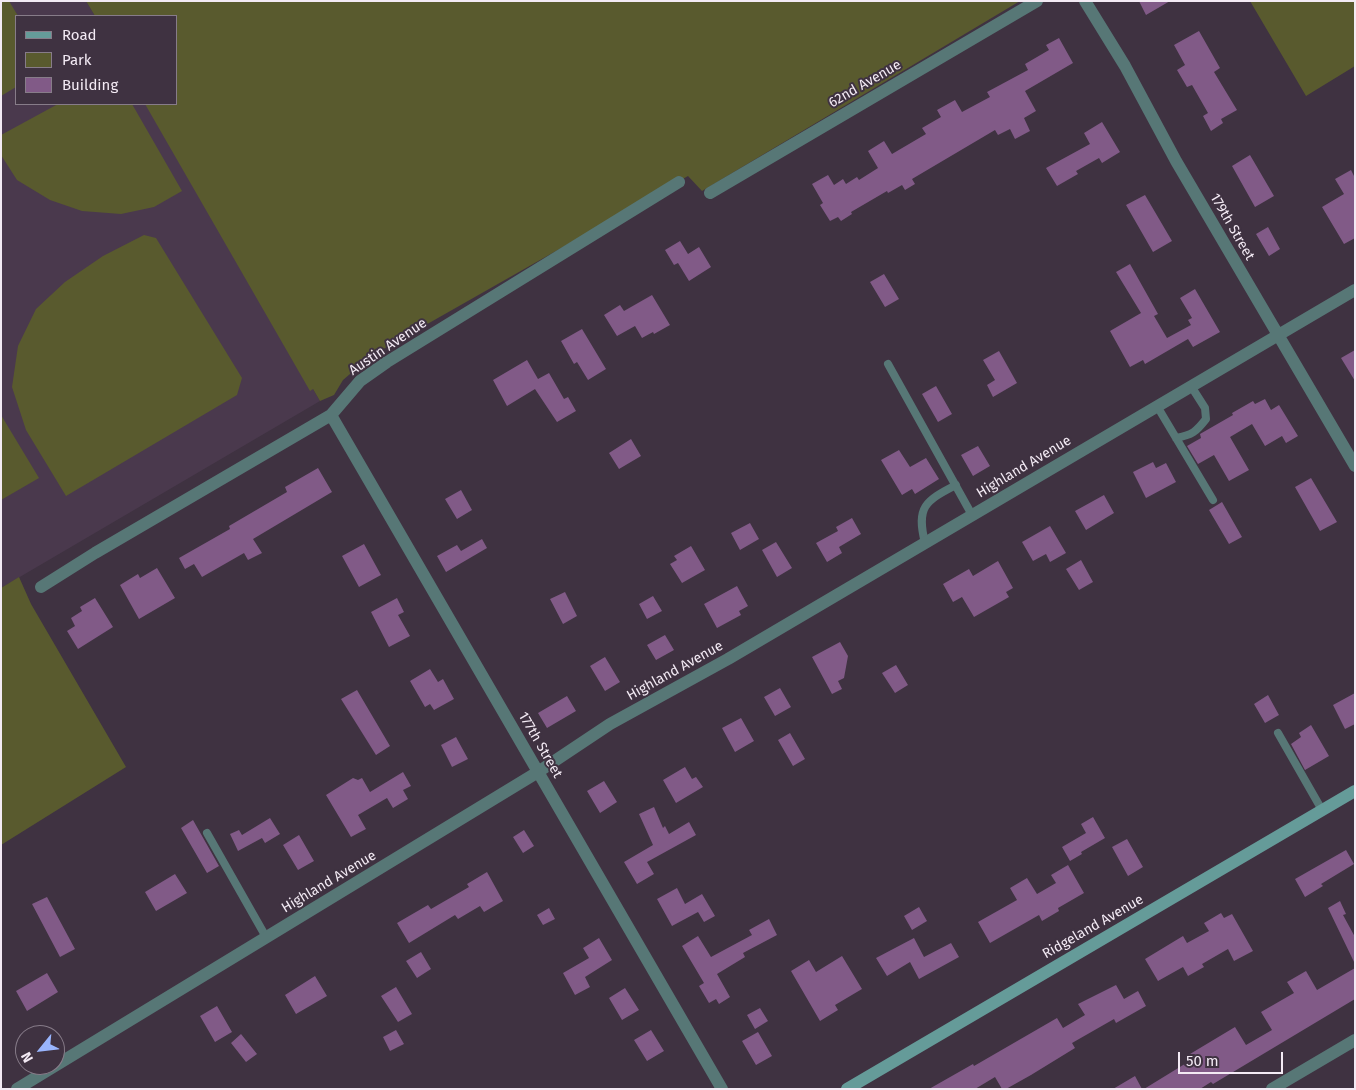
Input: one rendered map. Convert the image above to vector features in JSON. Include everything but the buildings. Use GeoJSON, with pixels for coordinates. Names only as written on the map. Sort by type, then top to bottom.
{"type":"FeatureCollection","features":[{"type":"Feature","properties":{"kind":"street","name":"62nd Avenue"},"geometry":{"type":"LineString","coordinates":[[710,193],[1036,1]]}},
{"type":"Feature","properties":{"kind":"street","name":"179th Street"},"geometry":{"type":"LineString","coordinates":[[1085,1],[1125,66],[1176,161],[1355,466]]}},
{"type":"Feature","properties":{"kind":"street","name":"Austin Avenue"},"geometry":{"type":"LineString","coordinates":[[41,587],[95,553],[332,415],[360,381],[679,182]]}},
{"type":"Feature","properties":{"kind":"street","name":"Highland Avenue"},"geometry":{"type":"LineString","coordinates":[[16,1089],[538,772],[610,724],[735,655],[1355,290]]}},
{"type":"Feature","properties":{"kind":"street","name":"177th Street"},"geometry":{"type":"LineString","coordinates":[[332,415],[722,1089]]}},
{"type":"Feature","properties":{"kind":"street","name":"Ridgeland Avenue"},"geometry":{"type":"LineString","coordinates":[[847,1089],[1355,791]]}},
{"type":"Feature","properties":{"kind":"street"},"geometry":{"type":"LineString","coordinates":[[1272,1089],[1355,1040]]}},
{"type":"Feature","properties":{"kind":"lane"},"geometry":{"type":"LineString","coordinates":[[888,364],[972,515]]}},
{"type":"Feature","properties":{"kind":"lane"},"geometry":{"type":"LineString","coordinates":[[1176,438],[1191,435],[1206,419],[1205,408],[1191,386]]}},
{"type":"Feature","properties":{"kind":"lane"},"geometry":{"type":"LineString","coordinates":[[1157,406],[1214,500]]}},
{"type":"Feature","properties":{"kind":"lane"},"geometry":{"type":"LineString","coordinates":[[924,543],[921,516],[926,505],[936,495],[956,485]]}},
{"type":"Feature","properties":{"kind":"lane"},"geometry":{"type":"LineString","coordinates":[[1278,733],[1322,810]]}},
{"type":"Feature","properties":{"kind":"lane"},"geometry":{"type":"LineString","coordinates":[[207,832],[266,937]]}},
{"type":"Feature","properties":{"kind":"shaded area"},"geometry":{"type":"Polygon","coordinates":[[[1,1],[86,1],[94,15],[15,15],[15,105],[147,105],[320,401],[1,588],[1,1]]]}},
{"type":"Feature","properties":{"kind":"green space"},"geometry":{"type":"Polygon","coordinates":[[[1,1],[9,1],[17,15],[15,15],[15,88],[1,96],[1,1]]]}},
{"type":"Feature","properties":{"kind":"green space"},"geometry":{"type":"Polygon","coordinates":[[[86,1],[1020,1],[702,191],[688,176],[371,356],[343,380],[334,395],[320,401],[313,389],[310,391],[146,105],[178,105],[178,15],[94,15],[86,1]]]}},
{"type":"Feature","properties":{"kind":"green space"},"geometry":{"type":"Polygon","coordinates":[[[1250,1],[1355,1],[1355,66],[1306,96],[1250,1]]]}},
{"type":"Feature","properties":{"kind":"green space"},"geometry":{"type":"Polygon","coordinates":[[[56,105],[133,105],[182,191],[154,207],[121,214],[82,211],[50,200],[17,180],[1,155],[1,135],[56,105]]]}},
{"type":"Feature","properties":{"kind":"green space"},"geometry":{"type":"Polygon","coordinates":[[[144,235],[156,238],[242,378],[237,395],[66,496],[26,430],[12,387],[18,346],[36,309],[65,282],[103,256],[144,235]]]}},
{"type":"Feature","properties":{"kind":"green space"},"geometry":{"type":"Polygon","coordinates":[[[1,415],[39,478],[1,500],[1,415]]]}},
{"type":"Feature","properties":{"kind":"green space"},"geometry":{"type":"Polygon","coordinates":[[[19,577],[31,604],[126,767],[1,845],[1,588],[19,577]]]}}]}
